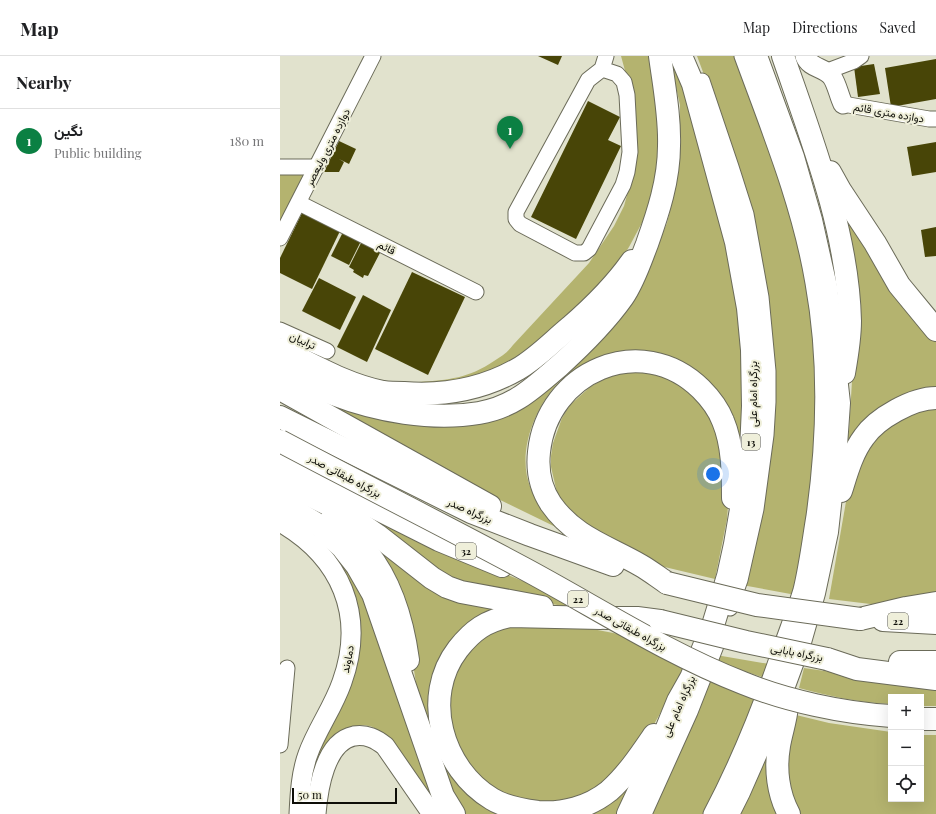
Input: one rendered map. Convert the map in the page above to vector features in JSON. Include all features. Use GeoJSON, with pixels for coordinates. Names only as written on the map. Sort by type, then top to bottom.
{"type":"FeatureCollection","features":[{"type":"Feature","properties":{"kind":"highway"},"geometry":{"type":"LineString","coordinates":[[280,369],[343,397],[404,413],[465,415],[480,413],[502,408],[518,400],[534,387],[570,356],[594,331],[623,297],[637,272],[650,236],[667,172],[669,147],[668,122],[660,56]]}},
{"type":"Feature","properties":{"kind":"highway","name":"بزرگراه امام علی"},"geometry":{"type":"LineString","coordinates":[[628,814],[658,750],[678,701],[691,678],[714,622],[728,576],[735,544],[751,451],[753,406],[752,350],[748,308],[736,242],[693,84],[681,56]]}},
{"type":"Feature","properties":{"kind":"highway"},"geometry":{"type":"LineString","coordinates":[[756,56],[793,157],[812,228],[826,287],[839,403]]}},
{"type":"Feature","properties":{"kind":"highway"},"geometry":{"type":"LineString","coordinates":[[728,814],[760,747],[775,710],[800,642],[814,593],[827,532],[835,460],[839,403],[847,359],[850,323],[846,269],[834,214],[811,136],[783,56]]}},
{"type":"Feature","properties":{"kind":"highway"},"geometry":{"type":"LineString","coordinates":[[811,136],[840,190],[875,243],[899,285],[936,330]]}},
{"type":"Feature","properties":{"kind":"highway"},"geometry":{"type":"LineString","coordinates":[[280,349],[340,377],[362,386],[384,392],[420,394],[451,393],[485,384],[518,369],[539,354],[577,321],[625,270],[650,236]]}},
{"type":"Feature","properties":{"kind":"highway"},"geometry":{"type":"LineString","coordinates":[[875,243],[936,309]]}},
{"type":"Feature","properties":{"kind":"highway"},"geometry":{"type":"LineString","coordinates":[[667,583],[640,565],[596,543],[574,529],[557,513],[544,492],[539,474],[538,461],[540,439],[548,418],[558,401],[568,390],[590,373],[607,366],[626,362],[643,362],[659,365],[676,371],[693,382],[711,400],[724,421],[730,446],[733,475],[735,544]]}},
{"type":"Feature","properties":{"kind":"highway","name":"22"},"geometry":{"type":"LineString","coordinates":[[280,388],[487,504],[530,535]]}},
{"type":"Feature","properties":{"kind":"highway"},"geometry":{"type":"LineString","coordinates":[[827,532],[851,461],[864,436],[887,416],[907,405],[936,398]]}},
{"type":"Feature","properties":{"kind":"highway","name":"بزرگراه صدر"},"geometry":{"type":"LineString","coordinates":[[280,417],[471,512],[530,535],[667,583]]}},
{"type":"Feature","properties":{"kind":"highway","name":"بزرگراه طبقاتی صدر"},"geometry":{"type":"LineString","coordinates":[[280,441],[524,569],[651,639],[744,684],[800,701],[835,709],[888,716]]}},
{"type":"Feature","properties":{"kind":"highway","name":"32"},"geometry":{"type":"LineString","coordinates":[[280,460],[439,540],[552,586],[660,621]]}},
{"type":"Feature","properties":{"kind":"highway"},"geometry":{"type":"LineString","coordinates":[[290,486],[342,511],[377,535],[432,578],[446,587],[461,592],[601,618]]}},
{"type":"Feature","properties":{"kind":"highway"},"geometry":{"type":"LineString","coordinates":[[290,486],[349,532],[368,552],[383,577],[394,600],[402,627],[407,651],[415,715]]}},
{"type":"Feature","properties":{"kind":"highway"},"geometry":{"type":"LineString","coordinates":[[280,502],[320,526],[342,547],[358,566],[373,594],[443,796],[454,814]]}},
{"type":"Feature","properties":{"kind":"highway","name":"22"},"geometry":{"type":"LineString","coordinates":[[667,583],[756,605],[860,619],[936,623]]}},
{"type":"Feature","properties":{"kind":"highway"},"geometry":{"type":"LineString","coordinates":[[860,619],[906,608],[936,604]]}},
{"type":"Feature","properties":{"kind":"highway"},"geometry":{"type":"LineString","coordinates":[[660,621],[637,618],[510,616],[497,618],[486,623],[478,628],[464,642],[454,655],[443,676],[439,704],[442,732],[446,744],[458,768],[468,781],[492,799],[507,806],[527,811],[557,812],[578,808],[608,791],[621,780],[678,701]]}},
{"type":"Feature","properties":{"kind":"highway","name":"بزرگراه بابایی"},"geometry":{"type":"LineString","coordinates":[[660,621],[746,642],[827,659],[936,662]]}},
{"type":"Feature","properties":{"kind":"highway"},"geometry":{"type":"LineString","coordinates":[[827,659],[857,669],[936,679]]}},
{"type":"Feature","properties":{"kind":"highway"},"geometry":{"type":"LineString","coordinates":[[789,814],[781,795],[777,771],[777,759],[786,720],[790,669]]}},
{"type":"Feature","properties":{"kind":"highway"},"geometry":{"type":"LineString","coordinates":[[924,719],[936,719]]}},
{"type":"Feature","properties":{"kind":"main road"},"geometry":{"type":"LineString","coordinates":[[805,56],[813,66],[832,77],[842,104]]}},
{"type":"Feature","properties":{"kind":"main road","name":"دماوند"},"geometry":{"type":"LineString","coordinates":[[280,522],[305,538],[321,554],[331,567],[347,600],[351,628],[350,655],[342,684],[312,745],[302,773],[299,814]]}},
{"type":"Feature","properties":{"kind":"main road"},"geometry":{"type":"LineString","coordinates":[[316,814],[317,797],[328,760],[336,748],[346,738],[356,736],[367,736],[377,740],[385,746],[432,814]]}},
{"type":"Feature","properties":{"kind":"street","name":"دوازده متری ولیعصر"},"geometry":{"type":"LineString","coordinates":[[280,238],[373,56]]}},
{"type":"Feature","properties":{"kind":"street"},"geometry":{"type":"LineString","coordinates":[[644,814],[696,698],[740,580],[756,509],[766,435],[768,402],[766,347],[761,297],[752,245],[746,214],[693,56]]}},
{"type":"Feature","properties":{"kind":"street"},"geometry":{"type":"LineString","coordinates":[[711,814],[745,745],[761,706],[800,591],[807,560],[820,476],[823,434],[822,362],[813,282],[799,222],[784,173],[742,56]]}},
{"type":"Feature","properties":{"kind":"street"},"geometry":{"type":"LineString","coordinates":[[825,72],[854,61],[861,56]]}},
{"type":"Feature","properties":{"kind":"street"},"geometry":{"type":"LineString","coordinates":[[604,62],[624,82],[627,95],[630,152],[628,166],[623,185],[589,249],[584,253],[575,253],[520,224],[516,219],[516,212],[588,80],[604,62]]}},
{"type":"Feature","properties":{"kind":"street","name":"دوازده متری قائم"},"geometry":{"type":"LineString","coordinates":[[842,104],[936,119]]}},
{"type":"Feature","properties":{"kind":"street"},"geometry":{"type":"LineString","coordinates":[[280,167],[317,167]]}},
{"type":"Feature","properties":{"kind":"street","name":"قائم"},"geometry":{"type":"LineString","coordinates":[[299,203],[476,292]]}},
{"type":"Feature","properties":{"kind":"street","name":"ترابیان"},"geometry":{"type":"LineString","coordinates":[[280,330],[326,350]]}},
{"type":"Feature","properties":{"kind":"street"},"geometry":{"type":"LineString","coordinates":[[280,745],[287,668]]}},
{"type":"Feature","properties":{"kind":"shaded area"},"geometry":{"type":"Polygon","coordinates":[[[621,56],[649,56],[659,120],[658,158],[652,195],[644,219],[629,247],[616,267],[598,289],[525,356],[459,384],[419,387],[419,382],[449,379],[467,375],[485,367],[505,354],[589,263],[614,226],[624,206],[629,188],[627,78],[621,56]]]}},
{"type":"Feature","properties":{"kind":"shaded area"},"geometry":{"type":"Polygon","coordinates":[[[669,56],[682,80],[730,259],[742,346],[743,415],[739,462],[717,395],[600,358],[589,362],[568,374],[550,393],[535,418],[527,447],[527,475],[531,489],[543,507],[568,533],[449,475],[280,381],[341,402],[508,410],[653,256],[667,223],[675,190],[680,148],[680,105],[669,56]]]}},
{"type":"Feature","properties":{"kind":"shaded area"},"geometry":{"type":"Polygon","coordinates":[[[697,56],[736,56],[777,165],[813,301],[820,416],[796,595],[742,585],[759,515],[724,128],[697,56]]]}},
{"type":"Feature","properties":{"kind":"shaded area"},"geometry":{"type":"Polygon","coordinates":[[[280,175],[306,175],[280,222],[280,175]]]}},
{"type":"Feature","properties":{"kind":"shaded area"},"geometry":{"type":"Polygon","coordinates":[[[834,189],[936,337],[936,392],[917,395],[839,478],[849,431],[853,364],[834,189]]]}},
{"type":"Feature","properties":{"kind":"shaded area"},"geometry":{"type":"Polygon","coordinates":[[[635,372],[666,378],[681,385],[694,395],[714,420],[729,493],[727,519],[715,579],[652,564],[586,528],[558,497],[551,467],[551,456],[553,443],[562,418],[570,405],[590,387],[602,380],[617,374],[635,372]]]}},
{"type":"Feature","properties":{"kind":"shaded area"},"geometry":{"type":"Polygon","coordinates":[[[936,403],[936,598],[887,606],[829,599],[851,473],[888,420],[936,403]]]}},
{"type":"Feature","properties":{"kind":"shaded area"},"geometry":{"type":"Polygon","coordinates":[[[345,504],[447,550],[552,593],[584,610],[461,587],[345,504]]]}},
{"type":"Feature","properties":{"kind":"shaded area"},"geometry":{"type":"Polygon","coordinates":[[[283,511],[354,570],[441,814],[386,737],[376,729],[366,725],[355,726],[344,731],[305,799],[356,615],[283,511]]]}},
{"type":"Feature","properties":{"kind":"shaded area"},"geometry":{"type":"Polygon","coordinates":[[[348,520],[428,582],[556,615],[465,632],[436,734],[514,814],[464,814],[434,752],[420,710],[409,637],[348,520]]]}},
{"type":"Feature","properties":{"kind":"shaded area"},"geometry":{"type":"Polygon","coordinates":[[[556,622],[634,637],[685,666],[647,737],[615,775],[574,803],[517,803],[468,771],[445,715],[454,666],[492,628],[556,622]]]}},
{"type":"Feature","properties":{"kind":"shaded area"},"geometry":{"type":"Polygon","coordinates":[[[716,655],[775,665],[768,679],[738,669],[715,659],[716,655]]]}},
{"type":"Feature","properties":{"kind":"shaded area"},"geometry":{"type":"Polygon","coordinates":[[[804,668],[936,687],[936,706],[924,706],[924,694],[888,694],[888,704],[845,699],[799,688],[804,668]]]}},
{"type":"Feature","properties":{"kind":"shaded area"},"geometry":{"type":"Polygon","coordinates":[[[708,676],[761,697],[707,814],[648,814],[708,676]]]}},
{"type":"Feature","properties":{"kind":"shaded area"},"geometry":{"type":"Polygon","coordinates":[[[792,714],[829,723],[888,732],[888,802],[924,802],[924,735],[936,735],[936,814],[796,814],[784,786],[792,714]]]}},
{"type":"Feature","properties":{"kind":"shaded area"},"geometry":{"type":"Polygon","coordinates":[[[775,739],[782,814],[740,814],[775,739]]]}},
{"type":"Feature","properties":{"kind":"shaded area"},"geometry":{"type":"Polygon","coordinates":[[[652,744],[618,814],[577,814],[652,744]]]}},
{"type":"Feature","properties":{"kind":"building"},"geometry":{"type":"Polygon","coordinates":[[[538,56],[562,56],[558,65],[538,56]]]}},
{"type":"Feature","properties":{"kind":"building"},"geometry":{"type":"Polygon","coordinates":[[[936,59],[936,99],[891,107],[885,68],[936,59]]]}},
{"type":"Feature","properties":{"kind":"building"},"geometry":{"type":"Polygon","coordinates":[[[874,64],[880,94],[858,97],[854,67],[874,64]]]}},
{"type":"Feature","properties":{"kind":"building"},"geometry":{"type":"Polygon","coordinates":[[[588,101],[620,117],[608,140],[621,146],[576,239],[531,217],[588,101]]]}},
{"type":"Feature","properties":{"kind":"building"},"geometry":{"type":"Polygon","coordinates":[[[339,141],[356,149],[349,164],[339,159],[344,162],[339,172],[324,172],[339,141]]]}},
{"type":"Feature","properties":{"kind":"building"},"geometry":{"type":"Polygon","coordinates":[[[936,142],[936,172],[912,176],[907,147],[936,142]]]}},
{"type":"Feature","properties":{"kind":"building"},"geometry":{"type":"Polygon","coordinates":[[[302,213],[340,231],[312,289],[280,273],[280,258],[302,213]]]}},
{"type":"Feature","properties":{"kind":"building"},"geometry":{"type":"Polygon","coordinates":[[[936,227],[936,256],[925,257],[921,230],[936,227]]]}},
{"type":"Feature","properties":{"kind":"building"},"geometry":{"type":"Polygon","coordinates":[[[345,228],[363,237],[349,265],[331,256],[345,228]]]}},
{"type":"Feature","properties":{"kind":"building"},"geometry":{"type":"Polygon","coordinates":[[[364,237],[383,247],[368,276],[364,275],[363,278],[353,272],[354,270],[349,267],[364,237]]]}},
{"type":"Feature","properties":{"kind":"building"},"geometry":{"type":"Polygon","coordinates":[[[412,272],[465,297],[428,375],[375,349],[412,272]]]}},
{"type":"Feature","properties":{"kind":"building"},"geometry":{"type":"Polygon","coordinates":[[[319,278],[356,297],[340,330],[302,311],[319,278]]]}},
{"type":"Feature","properties":{"kind":"building"},"geometry":{"type":"Polygon","coordinates":[[[363,295],[391,310],[367,362],[337,347],[363,295]]]}},
{"type":"Feature","properties":{"kind":"place","name":"نگین"},"geometry":{"type":"Point","coordinates":[510,149]}}]}
